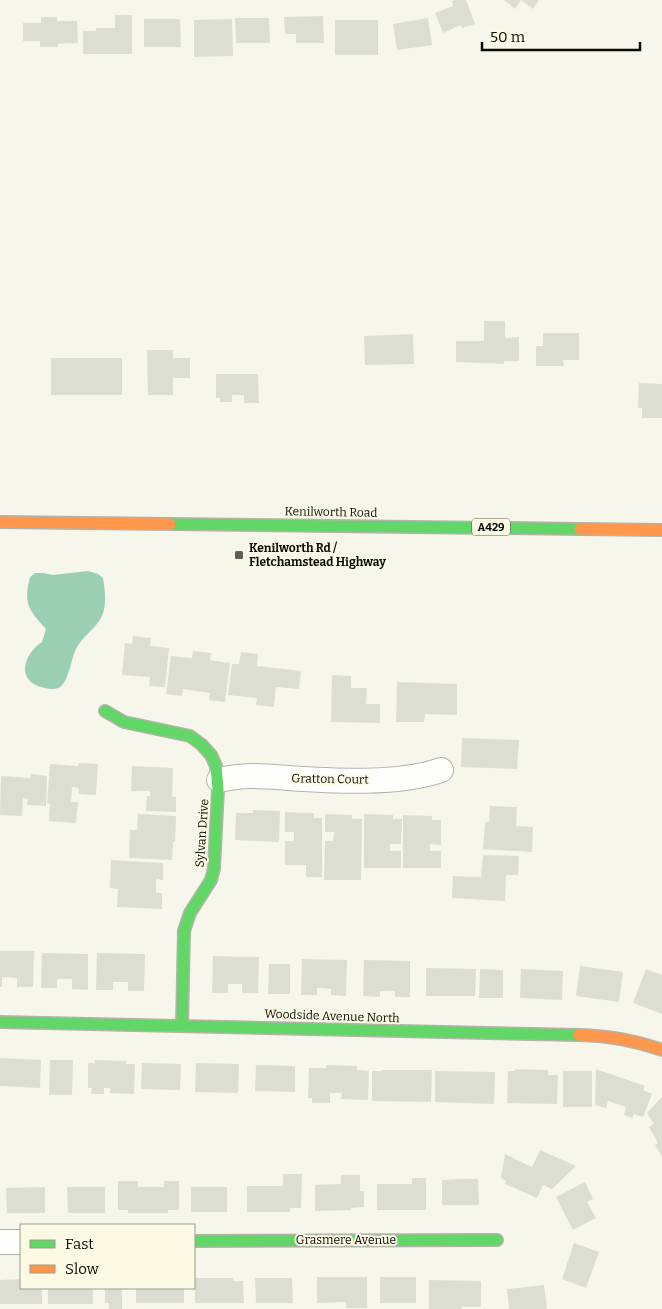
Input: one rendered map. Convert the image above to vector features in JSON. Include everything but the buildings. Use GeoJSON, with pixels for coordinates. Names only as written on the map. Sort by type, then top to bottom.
{"type":"FeatureCollection","features":[{"type":"Feature","properties":{"kind":"street","name":"Kenilworth Road"},"geometry":{"type":"LineString","coordinates":[[0,522],[662,530]]}},
{"type":"Feature","properties":{"kind":"street","name":"Sylvan Drive"},"geometry":{"type":"LineString","coordinates":[[104,711],[124,722],[190,736],[200,742],[216,766],[219,780],[214,828],[213,874],[209,884],[192,908],[184,927],[182,1026]]}},
{"type":"Feature","properties":{"kind":"street","name":"Gratton Court"},"geometry":{"type":"LineString","coordinates":[[219,780],[235,776],[256,775],[336,780],[401,779],[426,775],[440,770]]}},
{"type":"Feature","properties":{"kind":"street","name":"Woodside Avenue North"},"geometry":{"type":"LineString","coordinates":[[0,1022],[606,1036],[636,1041],[662,1050]]}},
{"type":"Feature","properties":{"kind":"street","name":"Grasmere Avenue"},"geometry":{"type":"LineString","coordinates":[[195,1241],[497,1240]]}},
{"type":"Feature","properties":{"kind":"street"},"geometry":{"type":"LineString","coordinates":[[0,1242],[20,1242]]}},
{"type":"Feature","properties":{"kind":"shaded area"},"geometry":{"type":"Polygon","coordinates":[[[88,571],[98,574],[103,578],[105,602],[102,616],[79,644],[63,684],[58,688],[52,689],[36,685],[29,681],[25,668],[30,654],[42,642],[46,629],[35,617],[29,606],[27,594],[30,577],[35,573],[53,575],[88,571]]]}},
{"type":"Feature","properties":{"kind":"traffic: fast"},"geometry":{"type":"LineString","coordinates":[[170,524],[580,529]]}},
{"type":"Feature","properties":{"kind":"traffic: fast"},"geometry":{"type":"LineString","coordinates":[[105,711],[124,722],[190,736],[211,755],[216,766],[218,789],[214,868],[211,880],[190,913],[184,931],[182,1025]]}},
{"type":"Feature","properties":{"kind":"traffic: fast"},"geometry":{"type":"LineString","coordinates":[[0,1022],[579,1035]]}},
{"type":"Feature","properties":{"kind":"traffic: fast"},"geometry":{"type":"LineString","coordinates":[[195,1241],[497,1240]]}},
{"type":"Feature","properties":{"kind":"traffic: slow"},"geometry":{"type":"LineString","coordinates":[[0,522],[170,524]]}},
{"type":"Feature","properties":{"kind":"traffic: slow"},"geometry":{"type":"LineString","coordinates":[[580,529],[662,530]]}},
{"type":"Feature","properties":{"kind":"traffic: slow"},"geometry":{"type":"LineString","coordinates":[[579,1035],[621,1039],[662,1050]]}},
{"type":"Feature","properties":{"kind":"place","name":"Kenilworth Rd / Fletchamstead Highway"},"geometry":{"type":"Point","coordinates":[239,555]}}]}
